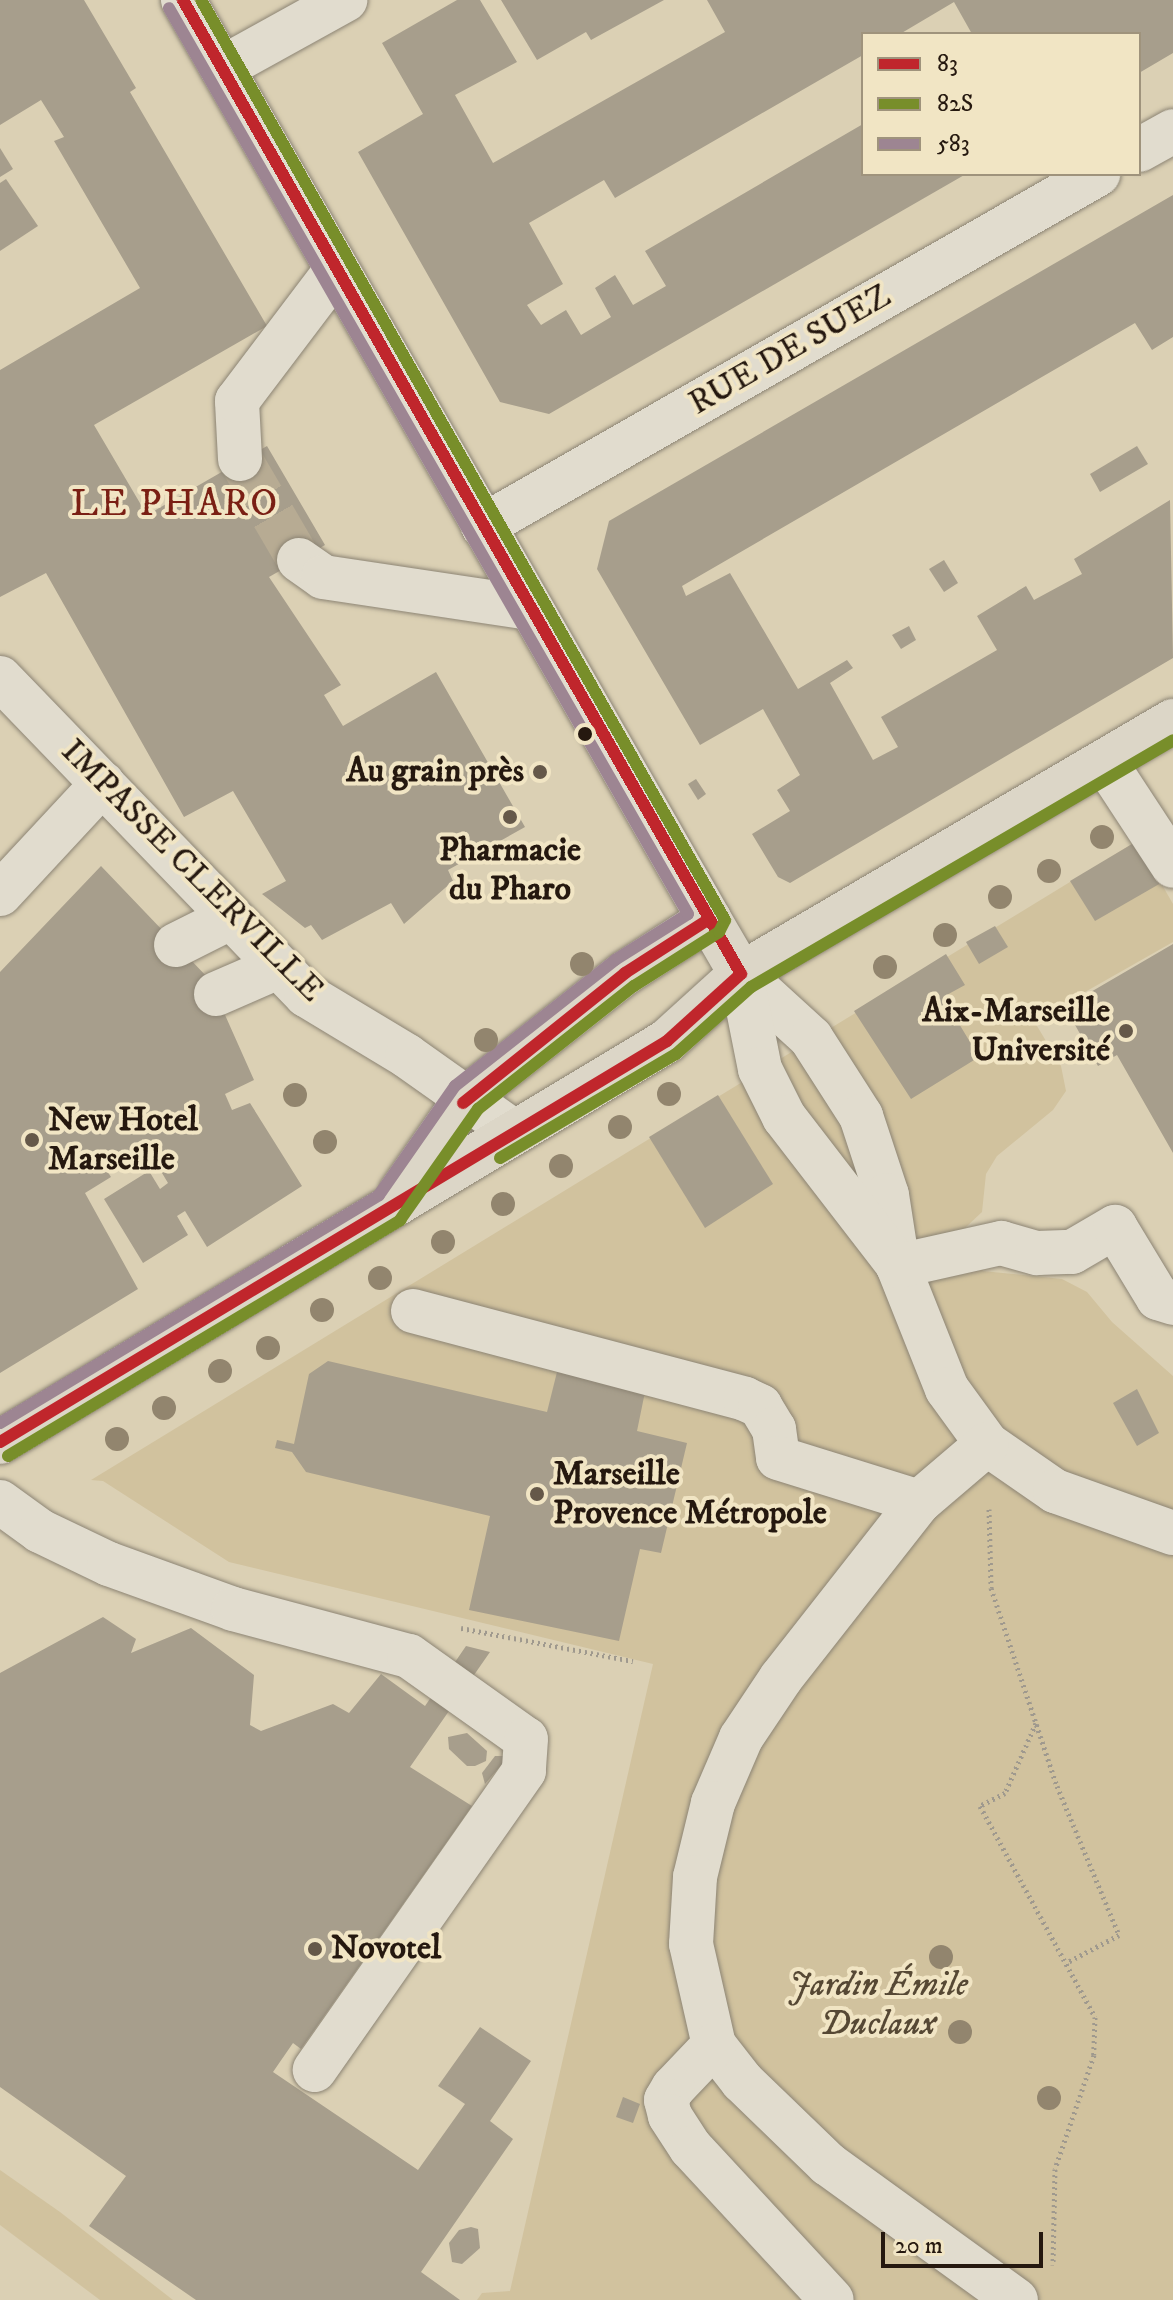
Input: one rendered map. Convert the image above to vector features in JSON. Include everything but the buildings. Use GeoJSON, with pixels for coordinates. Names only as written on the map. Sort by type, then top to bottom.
{"type":"FeatureCollection","features":[{"type":"Feature","properties":{"kind":"main road"},"geometry":{"type":"LineString","coordinates":[[0,1442],[667,1041],[741,974],[1173,721]]}},
{"type":"Feature","properties":{"kind":"main road"},"geometry":{"type":"LineString","coordinates":[[390,1207],[466,1098],[625,973],[709,919],[741,974]]}},
{"type":"Feature","properties":{"kind":"street"},"geometry":{"type":"LineString","coordinates":[[183,0],[709,919]]}},
{"type":"Feature","properties":{"kind":"street"},"geometry":{"type":"LineString","coordinates":[[222,68],[345,0]]}},
{"type":"Feature","properties":{"kind":"street"},"geometry":{"type":"LineString","coordinates":[[1141,149],[1173,131]]}},
{"type":"Feature","properties":{"kind":"street","name":"RUE DE SUEZ"},"geometry":{"type":"LineString","coordinates":[[483,526],[1095,176]]}},
{"type":"Feature","properties":{"kind":"street"},"geometry":{"type":"LineString","coordinates":[[240,459],[237,401],[336,270]]}},
{"type":"Feature","properties":{"kind":"street"},"geometry":{"type":"LineString","coordinates":[[299,560],[323,577],[530,608]]}},
{"type":"Feature","properties":{"kind":"street","name":"IMPASSE CLERVILLE"},"geometry":{"type":"LineString","coordinates":[[0,678],[306,995],[513,1131]]}},
{"type":"Feature","properties":{"kind":"street"},"geometry":{"type":"LineString","coordinates":[[1105,762],[1173,866]]}},
{"type":"Feature","properties":{"kind":"street"},"geometry":{"type":"LineString","coordinates":[[0,894],[103,783]]}},
{"type":"Feature","properties":{"kind":"street"},"geometry":{"type":"LineString","coordinates":[[176,945],[230,918]]}},
{"type":"Feature","properties":{"kind":"street"},"geometry":{"type":"LineString","coordinates":[[216,994],[278,967]]}},
{"type":"Feature","properties":{"kind":"street"},"geometry":{"type":"LineString","coordinates":[[741,974],[811,1038],[861,1116],[887,1195],[898,1266],[947,1389],[987,1444],[1055,1491],[1173,1533]]}},
{"type":"Feature","properties":{"kind":"street"},"geometry":{"type":"LineString","coordinates":[[741,974],[760,1069],[800,1141],[898,1266]]}},
{"type":"Feature","properties":{"kind":"street"},"geometry":{"type":"LineString","coordinates":[[898,1266],[1001,1243],[1037,1253],[1072,1252],[1115,1227],[1168,1307]]}},
{"type":"Feature","properties":{"kind":"street"},"geometry":{"type":"LineString","coordinates":[[413,1311],[745,1399],[760,1406],[774,1429],[778,1458],[919,1502]]}},
{"type":"Feature","properties":{"kind":"street"},"geometry":{"type":"LineString","coordinates":[[987,1444],[919,1502],[781,1678],[741,1738],[713,1803],[695,1877],[691,1944],[714,2045],[777,2118],[828,2164],[1016,2300]]}},
{"type":"Feature","properties":{"kind":"street"},"geometry":{"type":"LineString","coordinates":[[0,1502],[40,1531],[109,1564],[233,1609],[390,1649],[455,1685],[526,1739],[524,1771],[315,2070]]}},
{"type":"Feature","properties":{"kind":"street"},"geometry":{"type":"LineString","coordinates":[[714,2045],[673,2088],[666,2100],[670,2116],[691,2148],[832,2300]]}},
{"type":"Feature","properties":{"kind":"street"},"geometry":{"type":"LineString","coordinates":[[957,2257],[971,2300]]}},
{"type":"Feature","properties":{"kind":"path"},"geometry":{"type":"LineString","coordinates":[[987,1444],[991,1588],[1036,1723],[1119,1935],[1066,1963]]}},
{"type":"Feature","properties":{"kind":"path"},"geometry":{"type":"LineString","coordinates":[[1036,1723],[1005,1793],[980,1806],[1095,2017],[1094,2055],[1055,2169],[1053,2275]]}},
{"type":"Feature","properties":{"kind":"green space","name":"Jardin Émile Duclaux"},"geometry":{"type":"Polygon","coordinates":[[[1137,841],[1173,904],[1173,942],[1034,1021],[1061,1066],[1066,1091],[1053,1110],[997,1156],[986,1174],[982,1212],[966,1227],[983,1271],[1062,1279],[1087,1292],[1112,1322],[1173,1376],[1173,2300],[477,2300],[482,2293],[510,2291],[653,1664],[229,1562],[103,1481],[91,1480],[1137,841]]]}},
{"type":"Feature","properties":{"kind":"green space"},"geometry":{"type":"Polygon","coordinates":[[[0,2170],[60,2212],[173,2300],[100,2300],[0,2225],[0,2170]]]}},
{"type":"Feature","properties":{"kind":"tunnel"},"geometry":{"type":"LineString","coordinates":[[240,459],[299,560]]}},
{"type":"Feature","properties":{"kind":"transit line","name":"83"},"geometry":{"type":"LineString","coordinates":[[0,1442],[667,1041],[741,974],[183,0]]}},
{"type":"Feature","properties":{"kind":"transit line","name":"82S"},"geometry":{"type":"LineString","coordinates":[[8,1456],[400,1220],[478,1109],[634,986],[719,932],[725,920],[201,0]]}},
{"type":"Feature","properties":{"kind":"transit line","name":"583"},"geometry":{"type":"LineString","coordinates":[[0,1423],[379,1195],[455,1086],[615,960],[688,914],[169,8]]}},
{"type":"Feature","properties":{"kind":"transit line","name":"82S"},"geometry":{"type":"LineString","coordinates":[[500,1158],[676,1054],[751,987],[1173,740]]}},
{"type":"Feature","properties":{"kind":"transit line","name":"83"},"geometry":{"type":"LineString","coordinates":[[463,1103],[625,973],[709,919]]}},
{"type":"Feature","properties":{"kind":"place","name":"Au grain près"},"geometry":{"type":"Point","coordinates":[540,772]}},
{"type":"Feature","properties":{"kind":"place","name":"Pharmacie du Pharo"},"geometry":{"type":"Point","coordinates":[510,817]}},
{"type":"Feature","properties":{"kind":"place","name":"Aix-Marseille Université"},"geometry":{"type":"Point","coordinates":[1126,1031]}},
{"type":"Feature","properties":{"kind":"place","name":"New Hotel Marseille"},"geometry":{"type":"Point","coordinates":[32,1140]}},
{"type":"Feature","properties":{"kind":"place","name":"Marseille Provence Métropole"},"geometry":{"type":"Point","coordinates":[537,1494]}},
{"type":"Feature","properties":{"kind":"place","name":"Novotel"},"geometry":{"type":"Point","coordinates":[315,1949]}},
{"type":"Feature","properties":{"kind":"district","name":"LE PHARO"},"geometry":{"type":"Point","coordinates":[175,505]}}]}
